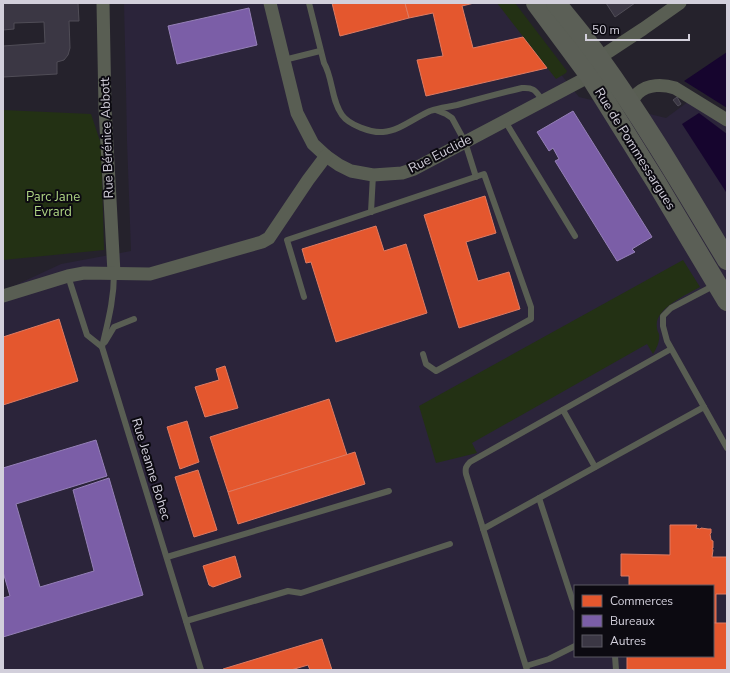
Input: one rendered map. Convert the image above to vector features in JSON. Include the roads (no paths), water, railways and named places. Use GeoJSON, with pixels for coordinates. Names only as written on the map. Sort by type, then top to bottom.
{"type":"FeatureCollection","features":[{"type":"Feature","properties":{"kind":"main road","name":"Rue de Pommessargues"},"geometry":{"type":"LineString","coordinates":[[536,3],[590,76],[656,182],[727,301]]}},
{"type":"Feature","properties":{"kind":"main road","name":"Rue de Pommessargues"},"geometry":{"type":"LineString","coordinates":[[556,3],[599,58],[630,104],[674,171],[727,260]]}},
{"type":"Feature","properties":{"kind":"street","name":"Rue Bérénice Abbott"},"geometry":{"type":"LineString","coordinates":[[103,3],[106,108],[114,273]]}},
{"type":"Feature","properties":{"kind":"street","name":"Rue Euclide"},"geometry":{"type":"LineString","coordinates":[[270,3],[297,113],[313,144],[326,156],[351,171],[373,175],[402,173],[414,169],[590,76]]}},
{"type":"Feature","properties":{"kind":"street"},"geometry":{"type":"LineString","coordinates":[[599,58],[680,3]]}},
{"type":"Feature","properties":{"kind":"street"},"geometry":{"type":"LineString","coordinates":[[630,104],[638,93],[648,88],[653,86],[668,86],[676,88],[727,120]]}},
{"type":"Feature","properties":{"kind":"street"},"geometry":{"type":"LineString","coordinates":[[3,296],[68,276],[84,273],[150,274],[262,242],[269,238],[326,156]]}},
{"type":"Feature","properties":{"kind":"lane"},"geometry":{"type":"LineString","coordinates":[[309,3],[320,51],[333,96],[342,115],[362,128],[374,132],[384,132],[402,127],[431,111],[522,88],[534,89],[543,101]]}},
{"type":"Feature","properties":{"kind":"lane"},"geometry":{"type":"LineString","coordinates":[[284,60],[320,51]]}},
{"type":"Feature","properties":{"kind":"lane"},"geometry":{"type":"LineString","coordinates":[[435,110],[452,118],[465,142],[476,177]]}},
{"type":"Feature","properties":{"kind":"lane"},"geometry":{"type":"LineString","coordinates":[[505,121],[575,236]]}},
{"type":"Feature","properties":{"kind":"lane"},"geometry":{"type":"LineString","coordinates":[[304,297],[287,240],[484,174],[531,307],[531,319],[436,371],[426,364],[423,354]]}},
{"type":"Feature","properties":{"kind":"lane"},"geometry":{"type":"LineString","coordinates":[[371,212],[373,175]]}},
{"type":"Feature","properties":{"kind":"lane"},"geometry":{"type":"LineString","coordinates":[[102,347],[112,307],[114,273]]}},
{"type":"Feature","properties":{"kind":"lane"},"geometry":{"type":"LineString","coordinates":[[68,276],[87,335],[102,347]]}},
{"type":"Feature","properties":{"kind":"lane"},"geometry":{"type":"LineString","coordinates":[[717,284],[671,308],[664,316],[664,326],[667,341],[671,349],[727,448]]}},
{"type":"Feature","properties":{"kind":"lane"},"geometry":{"type":"LineString","coordinates":[[102,347],[114,327],[134,320]]}},
{"type":"Feature","properties":{"kind":"lane","name":"Rue Jeanne Bohec"},"geometry":{"type":"LineString","coordinates":[[102,347],[201,670]]}},
{"type":"Feature","properties":{"kind":"lane"},"geometry":{"type":"LineString","coordinates":[[574,646],[527,668],[465,469],[470,462],[671,349]]}},
{"type":"Feature","properties":{"kind":"lane"},"geometry":{"type":"LineString","coordinates":[[483,529],[704,407]]}},
{"type":"Feature","properties":{"kind":"lane"},"geometry":{"type":"LineString","coordinates":[[563,410],[595,468]]}},
{"type":"Feature","properties":{"kind":"lane"},"geometry":{"type":"LineString","coordinates":[[167,557],[389,491]]}},
{"type":"Feature","properties":{"kind":"lane"},"geometry":{"type":"LineString","coordinates":[[539,498],[574,605]]}},
{"type":"Feature","properties":{"kind":"lane"},"geometry":{"type":"LineString","coordinates":[[186,620],[288,591],[301,592],[450,544]]}},
{"type":"Feature","properties":{"kind":"lane"},"geometry":{"type":"LineString","coordinates":[[615,657],[616,670]]}},
{"type":"Feature","properties":{"kind":"park label","name":"Parc Jane Evrard"},"geometry":{"type":"Point","coordinates":[53,204]}}]}
